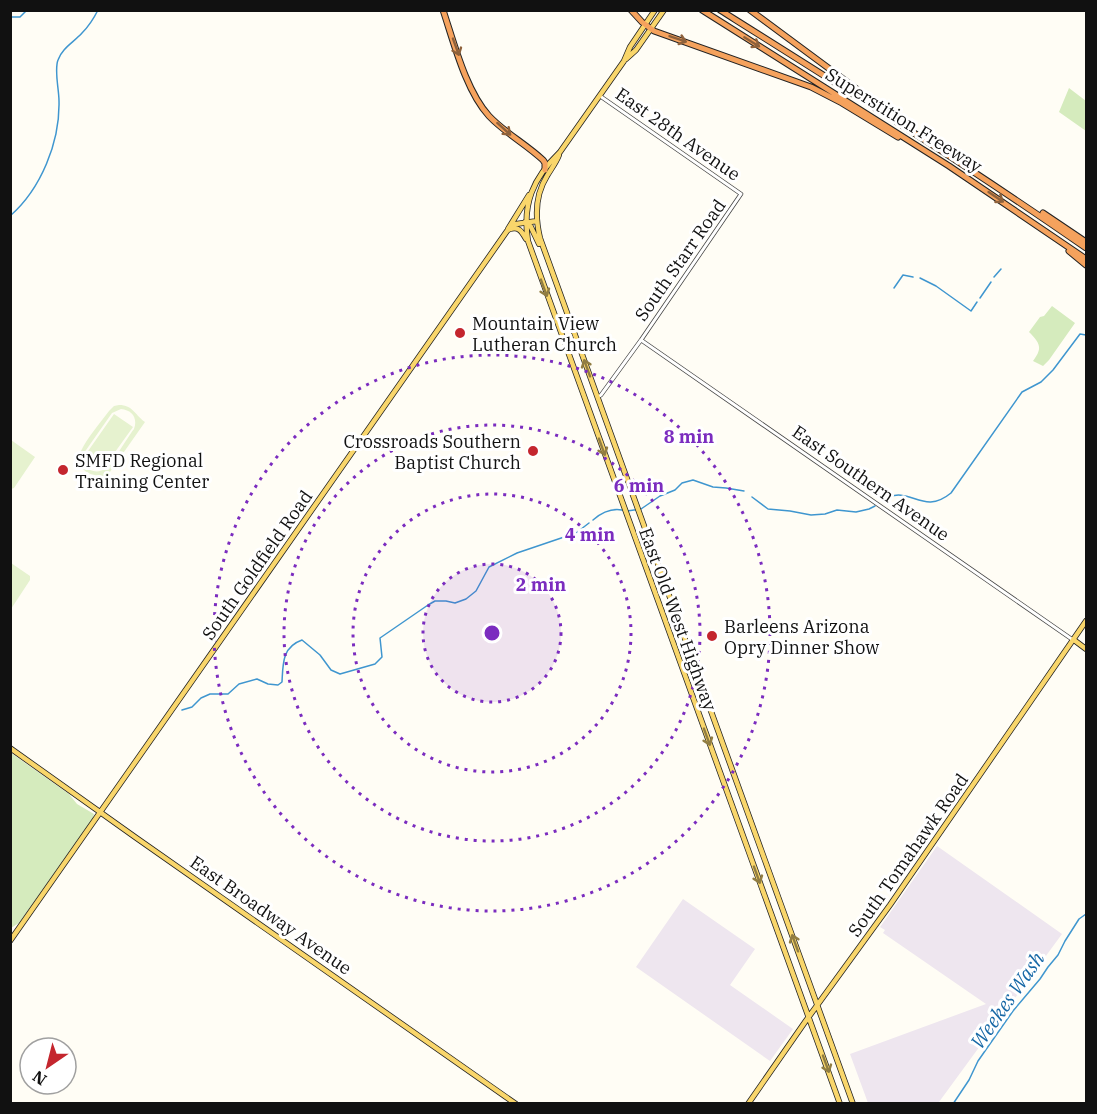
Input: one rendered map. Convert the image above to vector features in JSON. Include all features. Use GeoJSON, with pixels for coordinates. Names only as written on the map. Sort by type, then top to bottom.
{"type":"FeatureCollection","features":[{"type":"Feature","properties":{"kind":"highway"},"geometry":{"type":"LineString","coordinates":[[443,10],[469,83],[481,105],[501,127],[543,160],[544,170]]}},
{"type":"Feature","properties":{"kind":"highway"},"geometry":{"type":"LineString","coordinates":[[631,10],[651,28],[811,87],[949,166]]}},
{"type":"Feature","properties":{"kind":"highway","name":"Superstition Freeway"},"geometry":{"type":"LineString","coordinates":[[702,10],[949,166],[1086,259]]}},
{"type":"Feature","properties":{"kind":"highway","name":"Superstition Freeway"},"geometry":{"type":"LineString","coordinates":[[720,10],[985,178],[1086,248]]}},
{"type":"Feature","properties":{"kind":"highway"},"geometry":{"type":"LineString","coordinates":[[750,10],[911,130]]}},
{"type":"Feature","properties":{"kind":"highway"},"geometry":{"type":"LineString","coordinates":[[985,178],[1028,203],[1086,242]]}},
{"type":"Feature","properties":{"kind":"highway"},"geometry":{"type":"LineString","coordinates":[[1042,228],[1086,265]]}},
{"type":"Feature","properties":{"kind":"main road"},"geometry":{"type":"LineString","coordinates":[[560,152],[624,61],[630,47],[655,10]]}},
{"type":"Feature","properties":{"kind":"main road"},"geometry":{"type":"LineString","coordinates":[[624,61],[636,50],[664,10]]}},
{"type":"Feature","properties":{"kind":"main road","name":"East Old West Highway"},"geometry":{"type":"LineString","coordinates":[[560,152],[544,170],[528,204],[525,222],[528,241],[840,1104]]}},
{"type":"Feature","properties":{"kind":"main road","name":"East Old West Highway"},"geometry":{"type":"LineString","coordinates":[[560,152],[542,185],[537,204],[540,238],[853,1104]]}},
{"type":"Feature","properties":{"kind":"main road"},"geometry":{"type":"LineString","coordinates":[[507,231],[534,188]]}},
{"type":"Feature","properties":{"kind":"main road","name":"South Goldfield Road"},"geometry":{"type":"LineString","coordinates":[[10,941],[507,231],[516,224],[537,221]]}},
{"type":"Feature","properties":{"kind":"main road"},"geometry":{"type":"LineString","coordinates":[[525,222],[530,225],[548,262]]}},
{"type":"Feature","properties":{"kind":"main road"},"geometry":{"type":"LineString","coordinates":[[507,231],[514,228],[519,229],[528,241]]}},
{"type":"Feature","properties":{"kind":"main road","name":"South Tomahawk Road"},"geometry":{"type":"LineString","coordinates":[[748,1104],[890,905],[1086,621]]}},
{"type":"Feature","properties":{"kind":"main road","name":"East Southern Avenue"},"geometry":{"type":"LineString","coordinates":[[1074,640],[1086,649]]}},
{"type":"Feature","properties":{"kind":"main road","name":"East Broadway Avenue"},"geometry":{"type":"LineString","coordinates":[[10,748],[516,1104]]}},
{"type":"Feature","properties":{"kind":"street","name":"East 28th Avenue"},"geometry":{"type":"LineString","coordinates":[[600,96],[741,194]]}},
{"type":"Feature","properties":{"kind":"street","name":"South Starr Road"},"geometry":{"type":"LineString","coordinates":[[598,397],[641,340],[741,194]]}},
{"type":"Feature","properties":{"kind":"street","name":"East Southern Avenue"},"geometry":{"type":"LineString","coordinates":[[641,340],[1074,640]]}},
{"type":"Feature","properties":{"kind":"shaded area"},"geometry":{"type":"Polygon","coordinates":[[[937,846],[1062,934],[937,1104],[868,1103],[850,1054],[986,1004],[883,933],[885,930],[880,927],[937,846]]]}},
{"type":"Feature","properties":{"kind":"shaded area"},"geometry":{"type":"Polygon","coordinates":[[[683,899],[755,949],[730,985],[793,1029],[770,1061],[636,967],[683,899]]]}},
{"type":"Feature","properties":{"kind":"green space"},"geometry":{"type":"Polygon","coordinates":[[[1069,88],[1086,101],[1086,131],[1059,112],[1069,88]]]}},
{"type":"Feature","properties":{"kind":"green space"},"geometry":{"type":"Polygon","coordinates":[[[1052,306],[1075,323],[1043,366],[1033,361],[1039,346],[1029,332],[1052,306]]]}},
{"type":"Feature","properties":{"kind":"green space"},"geometry":{"type":"Polygon","coordinates":[[[114,406],[128,407],[145,422],[105,479],[83,469],[80,455],[90,436],[114,406]],[[121,409],[112,413],[84,453],[84,463],[90,470],[105,469],[134,429],[135,418],[121,409]]]}},
{"type":"Feature","properties":{"kind":"green space"},"geometry":{"type":"Polygon","coordinates":[[[114,414],[133,427],[105,466],[86,454],[114,414]]]}},
{"type":"Feature","properties":{"kind":"green space"},"geometry":{"type":"Polygon","coordinates":[[[11,440],[35,457],[11,489],[11,440]]]}},
{"type":"Feature","properties":{"kind":"green space"},"geometry":{"type":"Polygon","coordinates":[[[11,563],[30,576],[30,580],[11,609],[11,563]]]}},
{"type":"Feature","properties":{"kind":"green space"},"geometry":{"type":"Polygon","coordinates":[[[11,753],[69,794],[77,804],[94,814],[19,923],[11,928],[11,753]]]}},
{"type":"Feature","properties":{"kind":"waterway"},"geometry":{"type":"LineString","coordinates":[[10,17],[20,17],[27,10]]}},
{"type":"Feature","properties":{"kind":"waterway"},"geometry":{"type":"LineString","coordinates":[[10,216],[31,192],[47,164],[52,148],[58,117],[56,69],[58,60],[65,49],[86,28],[98,10]]}},
{"type":"Feature","properties":{"kind":"waterway"},"geometry":{"type":"LineString","coordinates":[[994,277],[1001,269]]}},
{"type":"Feature","properties":{"kind":"waterway"},"geometry":{"type":"LineString","coordinates":[[894,288],[903,275],[913,277]]}},
{"type":"Feature","properties":{"kind":"waterway"},"geometry":{"type":"LineString","coordinates":[[920,278],[936,286],[971,311],[977,302]]}},
{"type":"Feature","properties":{"kind":"waterway"},"geometry":{"type":"LineString","coordinates":[[980,298],[991,282]]}},
{"type":"Feature","properties":{"kind":"waterway"},"geometry":{"type":"LineString","coordinates":[[886,498],[903,495],[925,502],[933,502],[951,493],[1022,392],[1041,382],[1080,334],[1086,335]]}},
{"type":"Feature","properties":{"kind":"waterway"},"geometry":{"type":"LineString","coordinates":[[627,511],[641,509],[660,496],[675,490],[682,483],[693,480],[713,487],[744,491]]}},
{"type":"Feature","properties":{"kind":"waterway"},"geometry":{"type":"LineString","coordinates":[[752,497],[768,509],[811,515],[837,510],[856,512],[875,506]]}},
{"type":"Feature","properties":{"kind":"waterway"},"geometry":{"type":"LineString","coordinates":[[593,520],[606,512],[622,510]]}},
{"type":"Feature","properties":{"kind":"waterway"},"geometry":{"type":"LineString","coordinates":[[182,710],[192,707],[201,698],[210,694],[228,694],[239,684],[257,679],[278,685],[282,682],[283,663],[287,652],[295,643],[302,640],[320,655],[331,670],[340,674],[375,664],[382,657],[380,638],[428,605],[435,601],[455,603],[466,599],[476,591],[489,567],[517,553],[576,533],[589,523]]}},
{"type":"Feature","properties":{"kind":"waterway","name":"Weekes Wash"},"geometry":{"type":"LineString","coordinates":[[953,1104],[978,1061],[1013,1011],[1058,955],[1079,919],[1086,914]]}},
{"type":"Feature","properties":{"kind":"place","name":"Mountain View Lutheran Church"},"geometry":{"type":"Point","coordinates":[460,333]}},
{"type":"Feature","properties":{"kind":"place","name":"Crossroads Southern Baptist Church"},"geometry":{"type":"Point","coordinates":[533,451]}},
{"type":"Feature","properties":{"kind":"place","name":"SMFD Regional Training Center"},"geometry":{"type":"Point","coordinates":[63,470]}},
{"type":"Feature","properties":{"kind":"place","name":"Barleens Arizona Opry Dinner Show"},"geometry":{"type":"Point","coordinates":[712,636]}}]}
